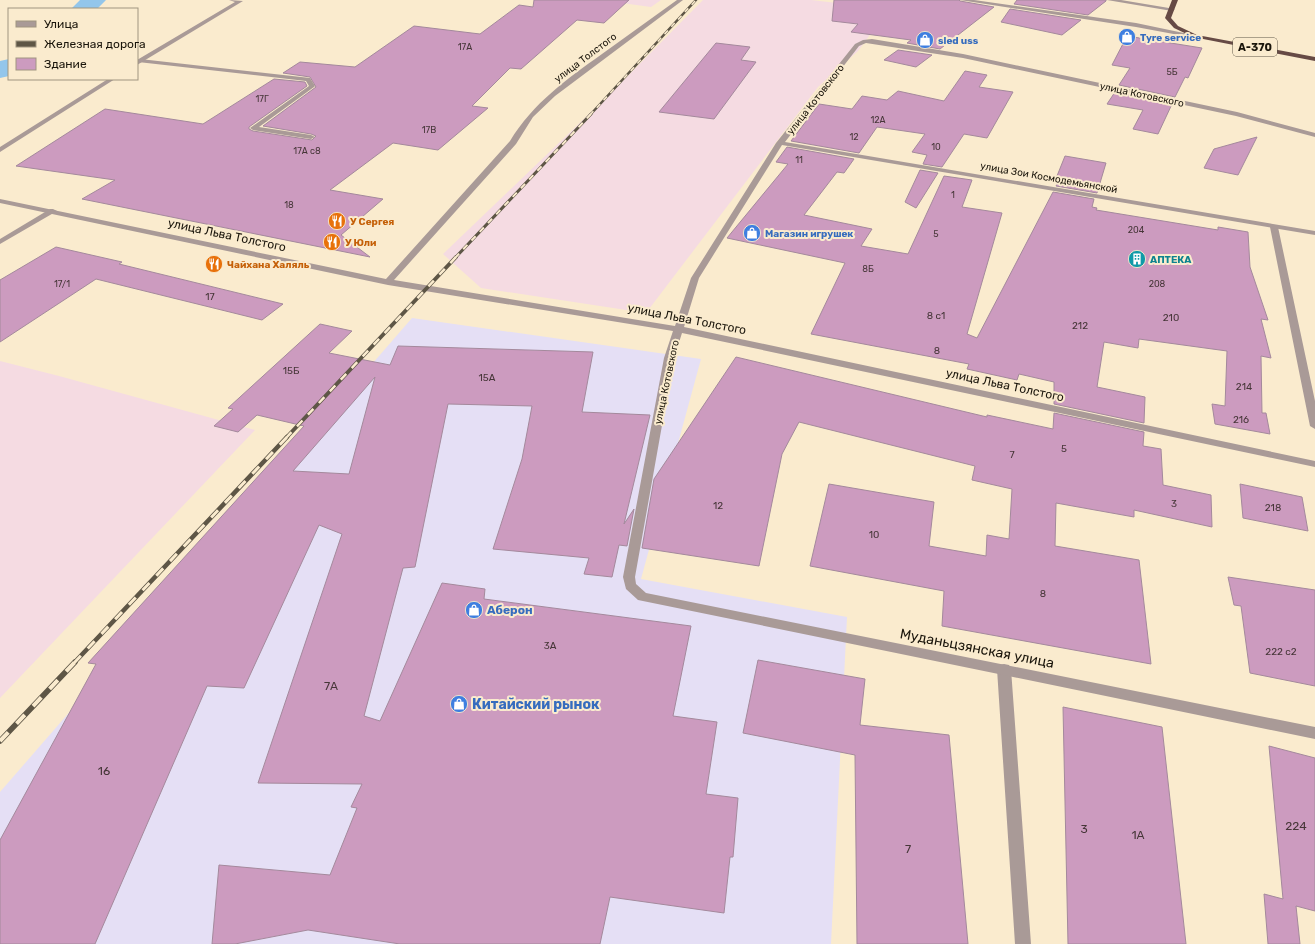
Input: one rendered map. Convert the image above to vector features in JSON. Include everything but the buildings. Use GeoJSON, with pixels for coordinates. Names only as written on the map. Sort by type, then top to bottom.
{"type":"FeatureCollection","features":[{"type":"Feature","properties":{"kind":"highway","name":"А-370"},"geometry":{"type":"LineString","coordinates":[[1175,0],[1168,18],[1176,27],[1196,36],[1315,59]]}},
{"type":"Feature","properties":{"kind":"street"},"geometry":{"type":"LineString","coordinates":[[232,0],[241,1]]}},
{"type":"Feature","properties":{"kind":"street","name":"улица Толстого"},"geometry":{"type":"LineString","coordinates":[[388,282],[513,142],[520,129],[536,108],[566,82],[680,0]]}},
{"type":"Feature","properties":{"kind":"street"},"geometry":{"type":"LineString","coordinates":[[963,0],[1136,25],[1196,36]]}},
{"type":"Feature","properties":{"kind":"street"},"geometry":{"type":"LineString","coordinates":[[1110,0],[1172,10]]}},
{"type":"Feature","properties":{"kind":"street"},"geometry":{"type":"LineString","coordinates":[[139,62],[241,1]]}},
{"type":"Feature","properties":{"kind":"street","name":"улица Котовского"},"geometry":{"type":"LineString","coordinates":[[634,590],[630,586],[629,577],[669,358],[695,278],[780,143],[857,45],[865,42],[949,53],[1237,114],[1315,135]]}},
{"type":"Feature","properties":{"kind":"street"},"geometry":{"type":"LineString","coordinates":[[139,62],[308,79],[312,86],[253,128],[311,137]]}},
{"type":"Feature","properties":{"kind":"street"},"geometry":{"type":"LineString","coordinates":[[0,150],[110,80]]}},
{"type":"Feature","properties":{"kind":"street","name":"улица Зои Космодемьянской"},"geometry":{"type":"LineString","coordinates":[[780,143],[1315,233]]}},
{"type":"Feature","properties":{"kind":"street","name":"улица Льва Толстого"},"geometry":{"type":"LineString","coordinates":[[0,201],[388,282],[678,329],[1315,464]]}},
{"type":"Feature","properties":{"kind":"street"},"geometry":{"type":"LineString","coordinates":[[0,242],[53,211]]}},
{"type":"Feature","properties":{"kind":"street"},"geometry":{"type":"LineString","coordinates":[[1274,226],[1315,426]]}},
{"type":"Feature","properties":{"kind":"street","name":"Муданьцзянская улица"},"geometry":{"type":"LineString","coordinates":[[634,590],[642,597],[1315,733]]}},
{"type":"Feature","properties":{"kind":"street"},"geometry":{"type":"LineString","coordinates":[[1004,669],[1023,944]]}},
{"type":"Feature","properties":{"kind":"shaded area"},"geometry":{"type":"Polygon","coordinates":[[[600,0],[661,0],[651,7],[600,0]]]}},
{"type":"Feature","properties":{"kind":"shaded area"},"geometry":{"type":"Polygon","coordinates":[[[703,0],[811,0],[889,9],[858,51],[818,87],[646,313],[481,288],[443,254],[611,93],[703,0]]]}},
{"type":"Feature","properties":{"kind":"shaded area","name":"Китайский рынок"},"geometry":{"type":"Polygon","coordinates":[[[412,318],[701,359],[641,579],[847,617],[831,944],[0,944],[0,792],[412,318]]]}},
{"type":"Feature","properties":{"kind":"shaded area"},"geometry":{"type":"Polygon","coordinates":[[[0,361],[255,430],[0,698],[0,361]]]}},
{"type":"Feature","properties":{"kind":"waterway"},"geometry":{"type":"LineString","coordinates":[[84,8],[94,0]]}},
{"type":"Feature","properties":{"kind":"waterway"},"geometry":{"type":"LineString","coordinates":[[0,70],[8,67]]}},
{"type":"Feature","properties":{"kind":"railway"},"geometry":{"type":"LineString","coordinates":[[590,115],[696,0]]}},
{"type":"Feature","properties":{"kind":"railway"},"geometry":{"type":"LineString","coordinates":[[455,258],[591,114]]}},
{"type":"Feature","properties":{"kind":"railway"},"geometry":{"type":"LineString","coordinates":[[286,438],[456,257]]}},
{"type":"Feature","properties":{"kind":"railway"},"geometry":{"type":"LineString","coordinates":[[74,663],[287,437]]}},
{"type":"Feature","properties":{"kind":"railway"},"geometry":{"type":"LineString","coordinates":[[0,741],[75,662]]}},
{"type":"Feature","properties":{"kind":"place","name":"Tyre service"},"geometry":{"type":"Point","coordinates":[1127,37]}},
{"type":"Feature","properties":{"kind":"place","name":"sled uss"},"geometry":{"type":"Point","coordinates":[925,40]}},
{"type":"Feature","properties":{"kind":"place","name":"У Сергея"},"geometry":{"type":"Point","coordinates":[337,221]}},
{"type":"Feature","properties":{"kind":"place","name":"Магазин игрушек"},"geometry":{"type":"Point","coordinates":[752,233]}},
{"type":"Feature","properties":{"kind":"place","name":"У Юли"},"geometry":{"type":"Point","coordinates":[332,242]}},
{"type":"Feature","properties":{"kind":"place","name":"АПТЕКА"},"geometry":{"type":"Point","coordinates":[1137,259]}},
{"type":"Feature","properties":{"kind":"place","name":"Чайхана Халяль"},"geometry":{"type":"Point","coordinates":[214,264]}},
{"type":"Feature","properties":{"kind":"place","name":"Аберон"},"geometry":{"type":"Point","coordinates":[474,610]}},
{"type":"Feature","properties":{"kind":"place","name":"Китайский рынок"},"geometry":{"type":"Point","coordinates":[459,704]}}]}
